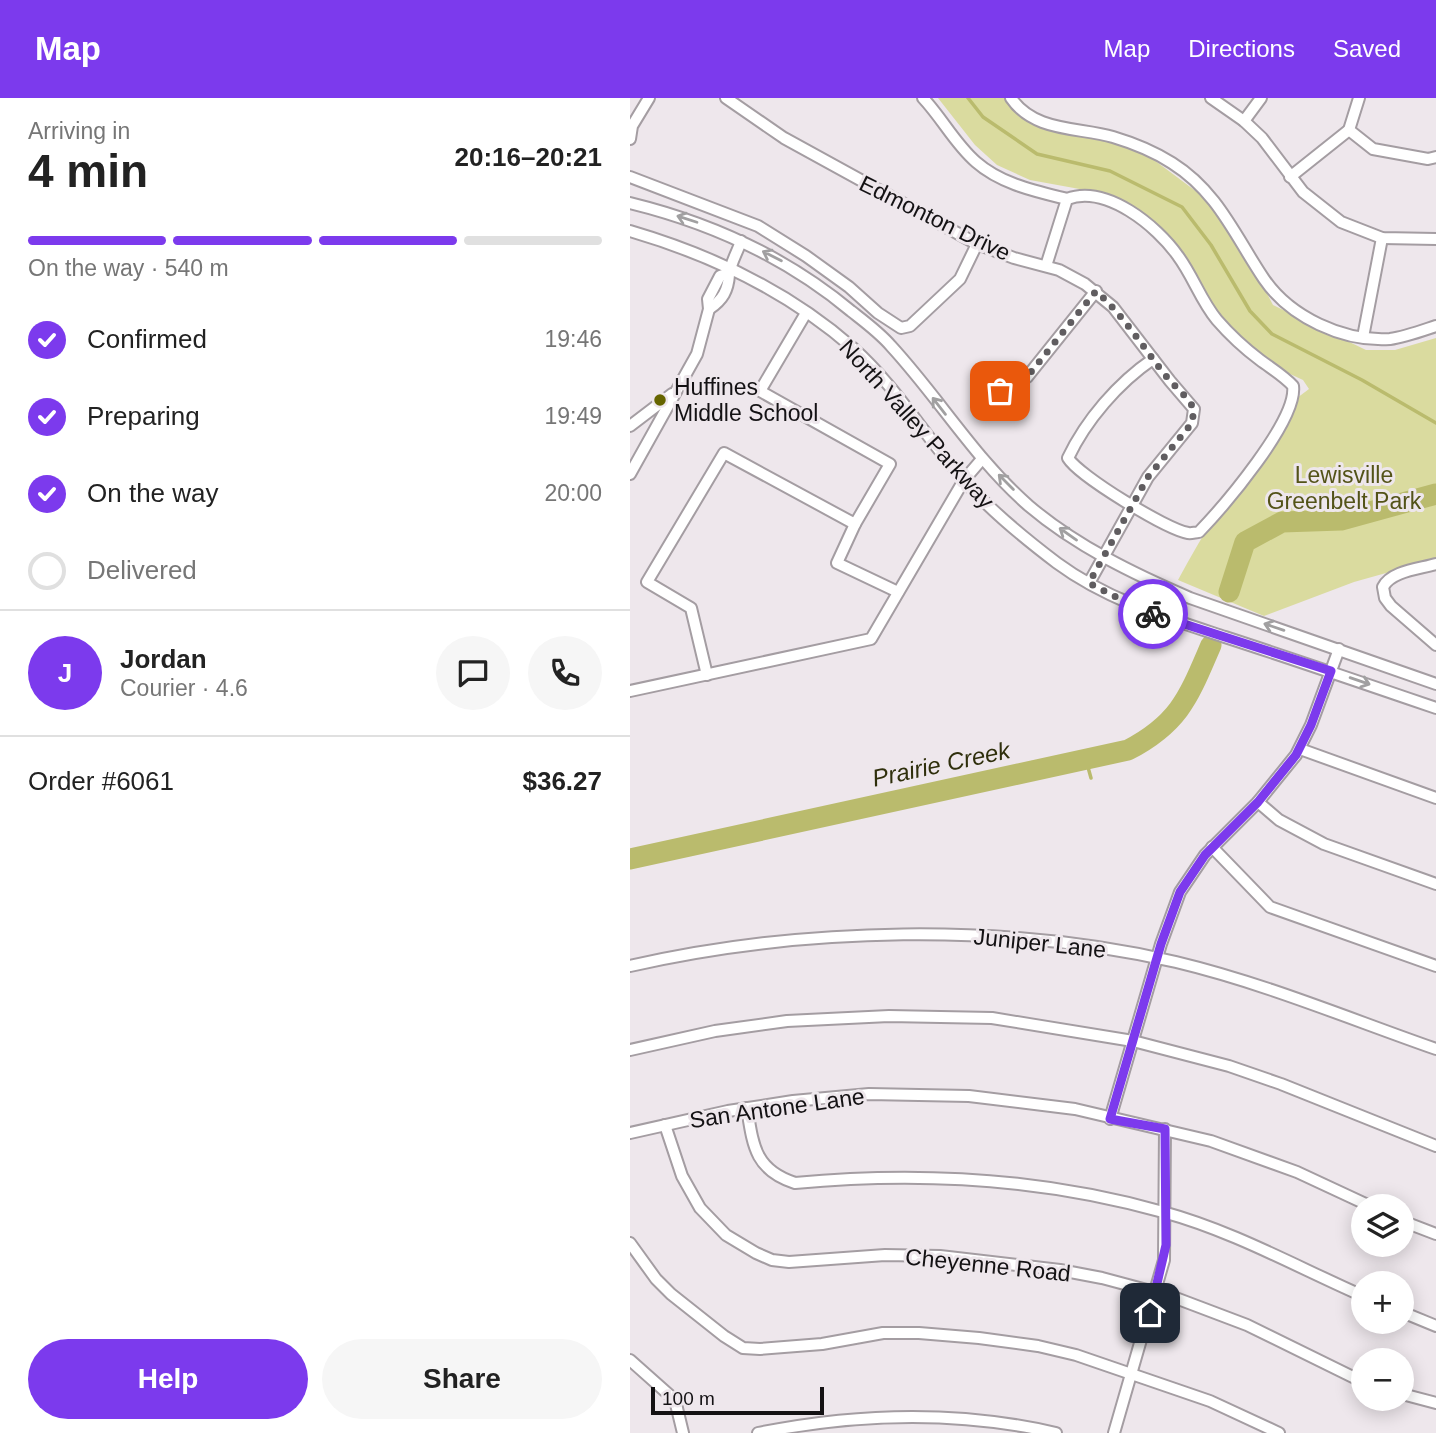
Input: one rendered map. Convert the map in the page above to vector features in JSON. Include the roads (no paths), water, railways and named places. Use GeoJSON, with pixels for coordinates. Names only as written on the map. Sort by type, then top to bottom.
{"type":"FeatureCollection","features":[{"type":"Feature","properties":{"kind":"street"},"geometry":{"type":"LineString","coordinates":[[630,139],[632,127],[649,98]]}},
{"type":"Feature","properties":{"kind":"street","name":"Edmonton Drive"},"geometry":{"type":"LineString","coordinates":[[726,98],[755,120],[831,166],[977,244],[1075,277],[1096,291],[1127,323],[1189,401],[1194,409],[1192,423],[1148,477],[1089,583]]}},
{"type":"Feature","properties":{"kind":"street"},"geometry":{"type":"LineString","coordinates":[[923,98],[976,162],[1015,184],[1066,199],[1076,195],[1114,202],[1140,217],[1155,229],[1178,256],[1215,318],[1237,341],[1282,375],[1294,389],[1292,403],[1252,472],[1199,532],[1188,533],[1131,505],[1077,469],[1068,457],[1076,441],[1121,385],[1153,359]]}},
{"type":"Feature","properties":{"kind":"street"},"geometry":{"type":"LineString","coordinates":[[1011,98],[1027,114],[1039,121],[1112,137],[1173,163],[1207,193],[1233,226],[1265,281],[1283,302],[1298,313],[1329,329],[1363,337],[1392,339],[1436,326]]}},
{"type":"Feature","properties":{"kind":"street"},"geometry":{"type":"LineString","coordinates":[[1211,98],[1244,121],[1262,138],[1303,192],[1341,222],[1382,238],[1436,239]]}},
{"type":"Feature","properties":{"kind":"street"},"geometry":{"type":"LineString","coordinates":[[1244,121],[1261,98]]}},
{"type":"Feature","properties":{"kind":"street"},"geometry":{"type":"LineString","coordinates":[[1290,177],[1349,130],[1359,98]]}},
{"type":"Feature","properties":{"kind":"street"},"geometry":{"type":"LineString","coordinates":[[1349,130],[1373,149],[1428,159],[1436,158]]}},
{"type":"Feature","properties":{"kind":"street"},"geometry":{"type":"LineString","coordinates":[[630,177],[758,226],[806,256],[901,328],[910,326],[960,279],[977,244]]}},
{"type":"Feature","properties":{"kind":"street"},"geometry":{"type":"LineString","coordinates":[[1046,266],[1066,199]]}},
{"type":"Feature","properties":{"kind":"street","name":"North Valley Parkway"},"geometry":{"type":"LineString","coordinates":[[630,203],[696,222],[741,241],[785,262],[831,294],[890,345],[982,459],[1030,506],[1104,557],[1190,598],[1434,679]]}},
{"type":"Feature","properties":{"kind":"street","name":"North Valley Parkway"},"geometry":{"type":"LineString","coordinates":[[630,231],[680,246],[773,290],[853,349],[874,370],[973,490],[1058,564],[1089,583],[1152,613],[1436,708]]}},
{"type":"Feature","properties":{"kind":"street"},"geometry":{"type":"LineString","coordinates":[[1363,337],[1382,238]]}},
{"type":"Feature","properties":{"kind":"street"},"geometry":{"type":"LineString","coordinates":[[630,474],[697,354],[709,309],[720,302],[730,282],[731,270],[741,241]]}},
{"type":"Feature","properties":{"kind":"street"},"geometry":{"type":"LineString","coordinates":[[986,396],[1015,386],[1027,377],[1096,291]]}},
{"type":"Feature","properties":{"kind":"street"},"geometry":{"type":"LineString","coordinates":[[806,313],[760,391],[890,464],[855,524],[837,563],[898,592]]}},
{"type":"Feature","properties":{"kind":"street"},"geometry":{"type":"LineString","coordinates":[[630,426],[677,390]]}},
{"type":"Feature","properties":{"kind":"street"},"geometry":{"type":"LineString","coordinates":[[707,675],[691,608],[648,582],[724,453],[855,524]]}},
{"type":"Feature","properties":{"kind":"street"},"geometry":{"type":"LineString","coordinates":[[630,691],[871,639],[964,480],[982,459]]}},
{"type":"Feature","properties":{"kind":"street"},"geometry":{"type":"LineString","coordinates":[[1436,564],[1396,575],[1382,587],[1391,606],[1436,645]]}},
{"type":"Feature","properties":{"kind":"street"},"geometry":{"type":"LineString","coordinates":[[1110,1119],[1157,958],[1180,892],[1212,847],[1258,802],[1300,749],[1339,649]]}},
{"type":"Feature","properties":{"kind":"street"},"geometry":{"type":"LineString","coordinates":[[1300,749],[1436,798]]}},
{"type":"Feature","properties":{"kind":"street"},"geometry":{"type":"LineString","coordinates":[[1258,802],[1279,820],[1324,844],[1436,884]]}},
{"type":"Feature","properties":{"kind":"street"},"geometry":{"type":"LineString","coordinates":[[1212,847],[1270,907],[1436,965]]}},
{"type":"Feature","properties":{"kind":"street","name":"Juniper Lane"},"geometry":{"type":"LineString","coordinates":[[630,966],[715,950],[788,942],[917,935],[1032,938],[1157,958],[1259,986],[1436,1049]]}},
{"type":"Feature","properties":{"kind":"street"},"geometry":{"type":"LineString","coordinates":[[630,1050],[746,1026],[787,1021],[889,1016],[992,1018],[1133,1041],[1229,1066],[1282,1084],[1436,1146]]}},
{"type":"Feature","properties":{"kind":"street","name":"San Antone Lane"},"geometry":{"type":"LineString","coordinates":[[630,1133],[747,1108],[869,1094],[957,1096],[1075,1109],[1211,1140],[1297,1172],[1351,1197]]}},
{"type":"Feature","properties":{"kind":"street"},"geometry":{"type":"LineString","coordinates":[[747,1108],[751,1134],[760,1161],[779,1178],[796,1183],[908,1176],[1023,1183],[1081,1193],[1164,1212],[1268,1252],[1351,1290]]}},
{"type":"Feature","properties":{"kind":"street","name":"Cheyenne Road"},"geometry":{"type":"LineString","coordinates":[[665,1125],[682,1177],[700,1208],[726,1235],[756,1254],[789,1262],[885,1255],[940,1256],[1060,1270],[1102,1278],[1172,1297],[1247,1325],[1351,1375]]}},
{"type":"Feature","properties":{"kind":"street"},"geometry":{"type":"LineString","coordinates":[[1114,1433],[1155,1293],[1166,1245],[1165,1129]]}},
{"type":"Feature","properties":{"kind":"street"},"geometry":{"type":"LineString","coordinates":[[1414,1226],[1436,1234]]}},
{"type":"Feature","properties":{"kind":"street"},"geometry":{"type":"LineString","coordinates":[[630,1243],[656,1279],[671,1294],[743,1348],[822,1344],[883,1333],[919,1333],[1038,1346],[1076,1355],[1210,1401],[1279,1433]]}},
{"type":"Feature","properties":{"kind":"street"},"geometry":{"type":"LineString","coordinates":[[1414,1317],[1436,1326]]}},
{"type":"Feature","properties":{"kind":"street"},"geometry":{"type":"LineString","coordinates":[[631,1362],[675,1400],[683,1433]]}},
{"type":"Feature","properties":{"kind":"street"},"geometry":{"type":"LineString","coordinates":[[1414,1398],[1436,1404]]}},
{"type":"Feature","properties":{"kind":"street"},"geometry":{"type":"LineString","coordinates":[[758,1433],[816,1422],[876,1416],[912,1416],[949,1417],[1056,1433]]}},
{"type":"Feature","properties":{"kind":"waterway"},"geometry":{"type":"LineString","coordinates":[[968,98],[983,117],[1037,154],[1110,171],[1182,207],[1211,245],[1250,311],[1272,334],[1362,380],[1436,423]]}},
{"type":"Feature","properties":{"kind":"waterway","name":"Prairie Creek"},"geometry":{"type":"LineString","coordinates":[[1229,592],[1245,542],[1282,522],[1341,520],[1436,494]]}},
{"type":"Feature","properties":{"kind":"waterway","name":"Prairie Creek"},"geometry":{"type":"LineString","coordinates":[[630,859],[1128,750],[1160,729],[1181,706],[1211,645]]}},
{"type":"Feature","properties":{"kind":"waterway"},"geometry":{"type":"LineString","coordinates":[[1086,760],[1091,778]]}},
{"type":"Feature","properties":{"kind":"place","name":"Huffines Middle School"},"geometry":{"type":"Point","coordinates":[660,400]}},
{"type":"Feature","properties":{"kind":"park label","name":"Lewisville Greenbelt Park"},"geometry":{"type":"Point","coordinates":[1344,488]}}]}
